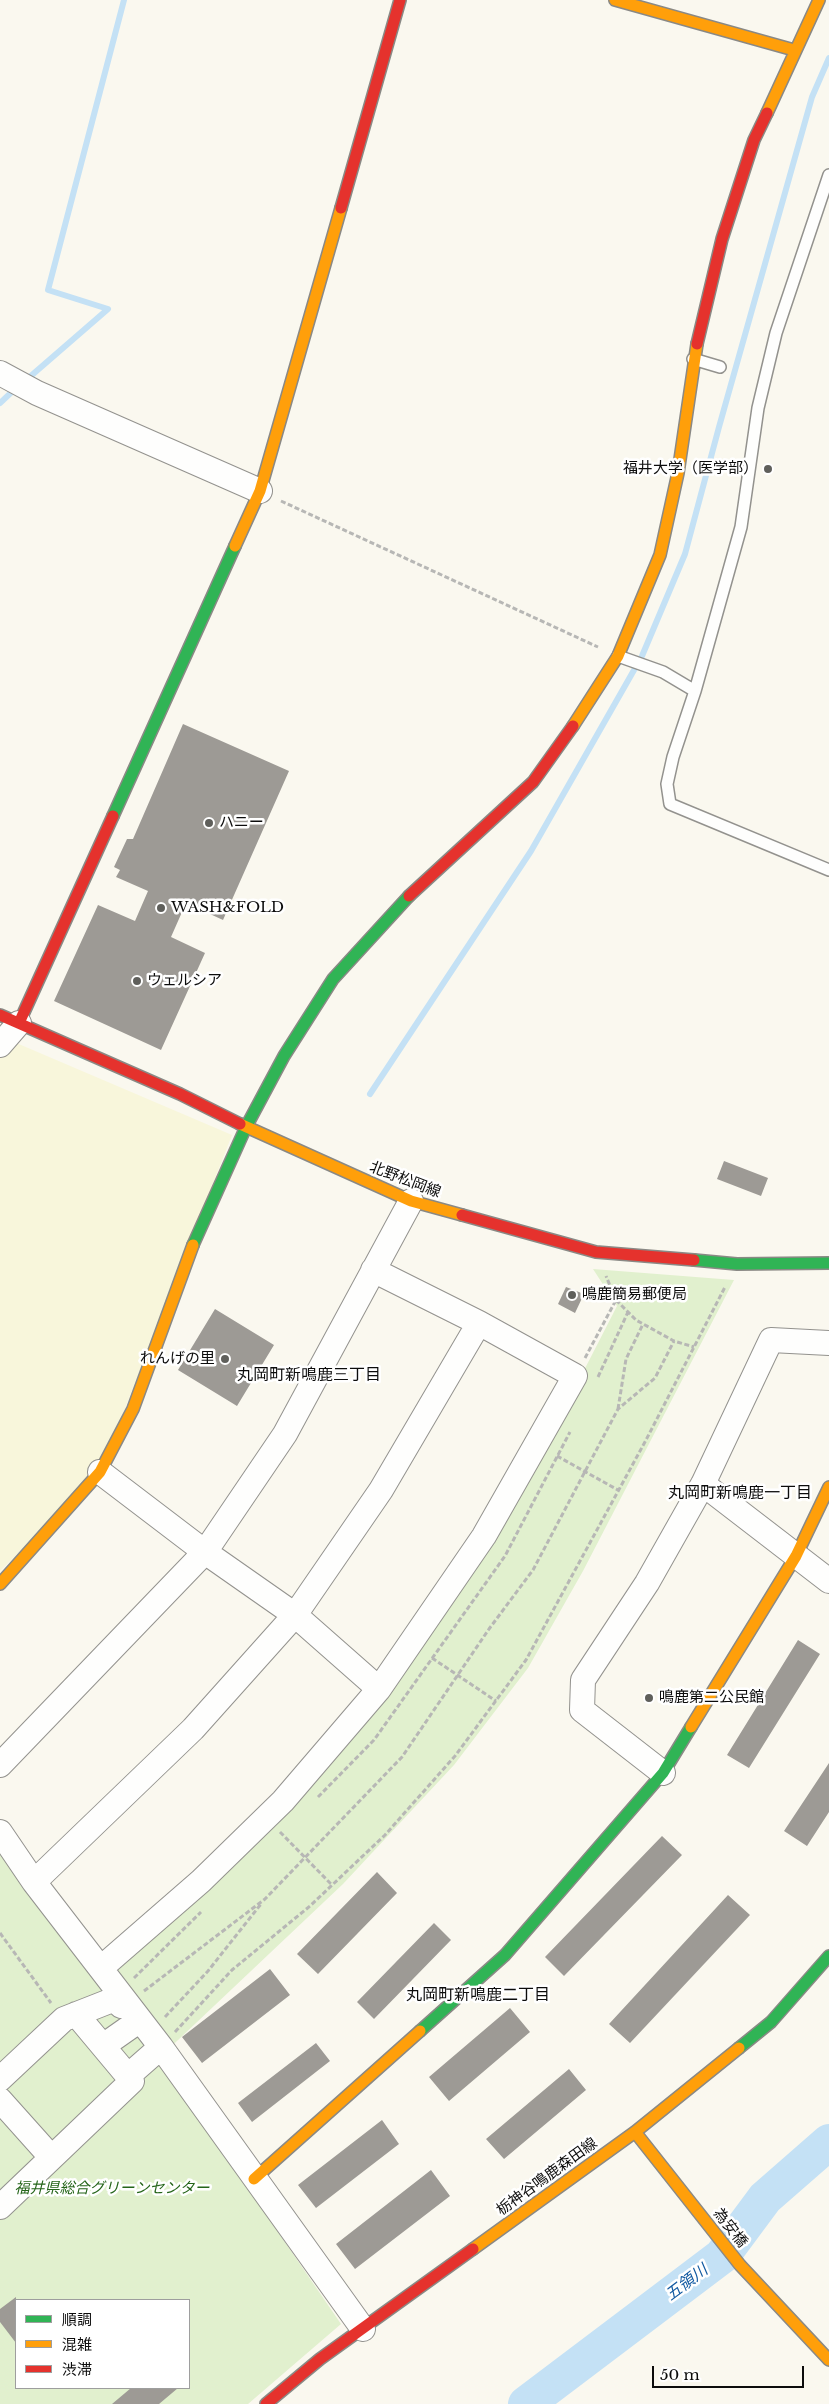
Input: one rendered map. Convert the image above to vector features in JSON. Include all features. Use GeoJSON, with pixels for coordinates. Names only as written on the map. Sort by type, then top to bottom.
{"type":"FeatureCollection","features":[{"type":"Feature","properties":{"kind":"street"},"geometry":{"type":"LineString","coordinates":[[0,1045],[9,1019],[260,491],[400,0]]}},
{"type":"Feature","properties":{"kind":"street"},"geometry":{"type":"LineString","coordinates":[[615,0],[652,5],[794,50]]}},
{"type":"Feature","properties":{"kind":"street"},"geometry":{"type":"LineString","coordinates":[[0,1584],[100,1472],[133,1409],[188,1258],[246,1127],[284,1056],[333,980],[396,908],[533,782],[583,712],[618,656],[660,555],[678,473],[693,359],[722,238],[754,140],[794,50],[819,0]]}},
{"type":"Feature","properties":{"kind":"street"},"geometry":{"type":"LineString","coordinates":[[0,373],[37,392],[260,491]]}},
{"type":"Feature","properties":{"kind":"street","name":"北野松岡線"},"geometry":{"type":"LineString","coordinates":[[9,1019],[180,1094],[246,1127],[410,1201],[596,1252],[736,1264],[829,1263]]}},
{"type":"Feature","properties":{"kind":"street"},"geometry":{"type":"LineString","coordinates":[[0,1765],[205,1552],[285,1434],[410,1201]]}},
{"type":"Feature","properties":{"kind":"street"},"geometry":{"type":"LineString","coordinates":[[102,1968],[201,1881],[282,1801],[379,1689],[484,1536],[575,1376],[479,1323],[373,1270]]}},
{"type":"Feature","properties":{"kind":"street"},"geometry":{"type":"LineString","coordinates":[[34,1882],[193,1729],[295,1615],[381,1490],[479,1323]]}},
{"type":"Feature","properties":{"kind":"street"},"geometry":{"type":"LineString","coordinates":[[663,1773],[582,1710],[583,1680],[647,1583],[703,1484],[771,1340],[829,1343]]}},
{"type":"Feature","properties":{"kind":"street"},"geometry":{"type":"LineString","coordinates":[[100,1472],[205,1552],[295,1615],[379,1689]]}},
{"type":"Feature","properties":{"kind":"street"},"geometry":{"type":"LineString","coordinates":[[703,1484],[829,1581]]}},
{"type":"Feature","properties":{"kind":"street"},"geometry":{"type":"LineString","coordinates":[[254,2179],[505,1955],[663,1773],[796,1556],[829,1487]]}},
{"type":"Feature","properties":{"kind":"street"},"geometry":{"type":"LineString","coordinates":[[0,1832],[34,1882],[102,1968],[363,2329]]}},
{"type":"Feature","properties":{"kind":"street","name":"栃神谷鳴鹿森田線"},"geometry":{"type":"LineString","coordinates":[[266,2404],[320,2359],[636,2132],[772,2022],[829,1956]]}},
{"type":"Feature","properties":{"kind":"street"},"geometry":{"type":"LineString","coordinates":[[0,2079],[70,2017],[115,1999],[144,2026]]}},
{"type":"Feature","properties":{"kind":"street"},"geometry":{"type":"LineString","coordinates":[[0,2207],[132,2081],[103,2046],[70,2017]]}},
{"type":"Feature","properties":{"kind":"street"},"geometry":{"type":"LineString","coordinates":[[103,2046],[144,2026]]}},
{"type":"Feature","properties":{"kind":"street"},"geometry":{"type":"LineString","coordinates":[[128,2076],[144,2026]]}},
{"type":"Feature","properties":{"kind":"street"},"geometry":{"type":"LineString","coordinates":[[0,2100],[51,2157]]}},
{"type":"Feature","properties":{"kind":"street","name":"為安橋"},"geometry":{"type":"LineString","coordinates":[[636,2132],[740,2265],[829,2360]]}},
{"type":"Feature","properties":{"kind":"lane"},"geometry":{"type":"LineString","coordinates":[[829,175],[796,268],[776,333],[758,408],[741,528],[695,691],[672,757],[667,784],[670,804],[829,870]]}},
{"type":"Feature","properties":{"kind":"lane"},"geometry":{"type":"LineString","coordinates":[[693,359],[720,366]]}},
{"type":"Feature","properties":{"kind":"lane"},"geometry":{"type":"LineString","coordinates":[[618,656],[663,672],[695,691]]}},
{"type":"Feature","properties":{"kind":"path"},"geometry":{"type":"LineString","coordinates":[[260,491],[618,656]]}},
{"type":"Feature","properties":{"kind":"path"},"geometry":{"type":"LineString","coordinates":[[596,1252],[616,1300],[636,1320],[674,1341],[694,1347]]}},
{"type":"Feature","properties":{"kind":"path"},"geometry":{"type":"LineString","coordinates":[[144,2026],[232,1970],[310,1906],[385,1834],[443,1770],[526,1660],[694,1347],[736,1264]]}},
{"type":"Feature","properties":{"kind":"path"},"geometry":{"type":"LineString","coordinates":[[575,1376],[616,1300]]}},
{"type":"Feature","properties":{"kind":"path"},"geometry":{"type":"LineString","coordinates":[[144,2026],[402,1757],[489,1629],[533,1570],[618,1409],[626,1359],[642,1324]]}},
{"type":"Feature","properties":{"kind":"path"},"geometry":{"type":"LineString","coordinates":[[618,1409],[655,1378],[674,1341]]}},
{"type":"Feature","properties":{"kind":"path"},"geometry":{"type":"LineString","coordinates":[[536,1445],[618,1490]]}},
{"type":"Feature","properties":{"kind":"path"},"geometry":{"type":"LineString","coordinates":[[410,1644],[496,1701]]}},
{"type":"Feature","properties":{"kind":"path"},"geometry":{"type":"LineString","coordinates":[[265,1818],[307,1856],[332,1884]]}},
{"type":"Feature","properties":{"kind":"path"},"geometry":{"type":"LineString","coordinates":[[144,2026],[208,1971],[265,1899]]}},
{"type":"Feature","properties":{"kind":"path"},"geometry":{"type":"LineString","coordinates":[[0,1933],[70,2017]]}},
{"type":"Feature","properties":{"kind":"shaded area"},"geometry":{"type":"Polygon","coordinates":[[[0,1036],[232,1135],[100,1472],[0,1571],[0,1036]]]}},
{"type":"Feature","properties":{"kind":"green space","name":"福井県総合グリーンセンター"},"geometry":{"type":"Polygon","coordinates":[[[593,1269],[734,1280],[583,1571],[528,1668],[454,1765],[343,1884],[159,2058],[341,2324],[248,2404],[0,2404],[0,1840],[106,1981],[263,1836],[363,1723],[413,1661],[482,1557],[537,1462],[617,1306],[593,1269]]]}},
{"type":"Feature","properties":{"kind":"building"},"geometry":{"type":"Polygon","coordinates":[[[183,724],[289,771],[223,920],[186,903],[171,937],[205,953],[161,1050],[54,1001],[98,905],[135,921],[148,891],[116,877],[120,870],[114,867],[127,839],[133,839],[183,724]]]}},
{"type":"Feature","properties":{"kind":"building"},"geometry":{"type":"Polygon","coordinates":[[[724,1161],[768,1178],[761,1196],[717,1179],[724,1161]]]}},
{"type":"Feature","properties":{"kind":"building"},"geometry":{"type":"Polygon","coordinates":[[[566,1287],[584,1294],[575,1313],[558,1304],[566,1287]]]}},
{"type":"Feature","properties":{"kind":"building"},"geometry":{"type":"Polygon","coordinates":[[[215,1309],[274,1345],[237,1406],[178,1370],[215,1309]]]}},
{"type":"Feature","properties":{"kind":"building"},"geometry":{"type":"Polygon","coordinates":[[[798,1640],[820,1654],[749,1768],[727,1755],[798,1640]]]}},
{"type":"Feature","properties":{"kind":"building"},"geometry":{"type":"Polygon","coordinates":[[[829,1763],[829,1812],[807,1846],[784,1831],[829,1763]]]}},
{"type":"Feature","properties":{"kind":"building"},"geometry":{"type":"Polygon","coordinates":[[[662,1836],[682,1855],[564,1976],[545,1957],[662,1836]]]}},
{"type":"Feature","properties":{"kind":"building"},"geometry":{"type":"Polygon","coordinates":[[[377,1872],[397,1893],[318,1974],[297,1954],[377,1872]]]}},
{"type":"Feature","properties":{"kind":"building"},"geometry":{"type":"Polygon","coordinates":[[[728,1895],[750,1915],[630,2043],[609,2024],[728,1895]]]}},
{"type":"Feature","properties":{"kind":"building"},"geometry":{"type":"Polygon","coordinates":[[[434,1923],[451,1940],[374,2019],[357,2002],[434,1923]]]}},
{"type":"Feature","properties":{"kind":"building"},"geometry":{"type":"Polygon","coordinates":[[[270,1969],[290,1995],[202,2063],[182,2037],[270,1969]]]}},
{"type":"Feature","properties":{"kind":"building"},"geometry":{"type":"Polygon","coordinates":[[[510,2008],[530,2032],[449,2101],[429,2077],[510,2008]]]}},
{"type":"Feature","properties":{"kind":"building"},"geometry":{"type":"Polygon","coordinates":[[[316,2043],[330,2061],[252,2122],[238,2103],[316,2043]]]}},
{"type":"Feature","properties":{"kind":"building"},"geometry":{"type":"Polygon","coordinates":[[[569,2069],[586,2090],[504,2159],[486,2139],[569,2069]]]}},
{"type":"Feature","properties":{"kind":"building"},"geometry":{"type":"Polygon","coordinates":[[[382,2120],[399,2144],[316,2208],[298,2185],[382,2120]]]}},
{"type":"Feature","properties":{"kind":"building"},"geometry":{"type":"Polygon","coordinates":[[[431,2170],[450,2196],[355,2269],[336,2244],[431,2170]]]}},
{"type":"Feature","properties":{"kind":"building"},"geometry":{"type":"Polygon","coordinates":[[[16,2297],[15,2342],[0,2322],[0,2309],[16,2297]]]}},
{"type":"Feature","properties":{"kind":"building"},"geometry":{"type":"Polygon","coordinates":[[[130,2389],[177,2389],[159,2404],[112,2404],[130,2389]]]}},
{"type":"Feature","properties":{"kind":"waterway"},"geometry":{"type":"LineString","coordinates":[[25,381],[108,309],[48,290],[124,0]]}},
{"type":"Feature","properties":{"kind":"waterway"},"geometry":{"type":"LineString","coordinates":[[370,1094],[531,851],[642,656],[685,554],[812,97],[829,58]]}},
{"type":"Feature","properties":{"kind":"waterway"},"geometry":{"type":"LineString","coordinates":[[0,403],[17,387]]}},
{"type":"Feature","properties":{"kind":"waterway","name":"五領川"},"geometry":{"type":"LineString","coordinates":[[526,2404],[722,2256],[765,2198],[829,2142]]}},
{"type":"Feature","properties":{"kind":"traffic: fast"},"geometry":{"type":"LineString","coordinates":[[113,816],[235,546]]}},
{"type":"Feature","properties":{"kind":"traffic: fast"},"geometry":{"type":"LineString","coordinates":[[193,1245],[246,1127],[284,1056],[333,979],[409,896]]}},
{"type":"Feature","properties":{"kind":"traffic: fast"},"geometry":{"type":"LineString","coordinates":[[694,1260],[737,1264],[829,1263]]}},
{"type":"Feature","properties":{"kind":"traffic: fast"},"geometry":{"type":"LineString","coordinates":[[420,2031],[505,1955],[663,1773],[691,1727]]}},
{"type":"Feature","properties":{"kind":"traffic: fast"},"geometry":{"type":"LineString","coordinates":[[739,2048],[771,2022],[829,1956]]}},
{"type":"Feature","properties":{"kind":"traffic: slow"},"geometry":{"type":"LineString","coordinates":[[615,0],[794,50]]}},
{"type":"Feature","properties":{"kind":"traffic: slow"},"geometry":{"type":"LineString","coordinates":[[767,113],[819,0]]}},
{"type":"Feature","properties":{"kind":"traffic: slow"},"geometry":{"type":"LineString","coordinates":[[235,546],[260,491],[341,208]]}},
{"type":"Feature","properties":{"kind":"traffic: slow"},"geometry":{"type":"LineString","coordinates":[[573,726],[618,656],[660,555],[678,473],[697,344]]}},
{"type":"Feature","properties":{"kind":"traffic: slow"},"geometry":{"type":"LineString","coordinates":[[240,1124],[411,1201],[462,1215]]}},
{"type":"Feature","properties":{"kind":"traffic: slow"},"geometry":{"type":"LineString","coordinates":[[0,1584],[100,1472],[133,1409],[193,1245]]}},
{"type":"Feature","properties":{"kind":"traffic: slow"},"geometry":{"type":"LineString","coordinates":[[691,1727],[796,1556],[829,1487]]}},
{"type":"Feature","properties":{"kind":"traffic: slow"},"geometry":{"type":"LineString","coordinates":[[254,2179],[420,2031]]}},
{"type":"Feature","properties":{"kind":"traffic: slow"},"geometry":{"type":"LineString","coordinates":[[473,2249],[635,2132],[739,2048]]}},
{"type":"Feature","properties":{"kind":"traffic: slow"},"geometry":{"type":"LineString","coordinates":[[635,2132],[740,2265],[829,2360]]}},
{"type":"Feature","properties":{"kind":"traffic: jam"},"geometry":{"type":"LineString","coordinates":[[341,208],[400,0]]}},
{"type":"Feature","properties":{"kind":"traffic: jam"},"geometry":{"type":"LineString","coordinates":[[697,344],[722,239],[754,140],[767,113]]}},
{"type":"Feature","properties":{"kind":"traffic: jam"},"geometry":{"type":"LineString","coordinates":[[409,896],[533,782],[573,726]]}},
{"type":"Feature","properties":{"kind":"traffic: jam"},"geometry":{"type":"LineString","coordinates":[[19,1023],[113,816]]}},
{"type":"Feature","properties":{"kind":"traffic: jam"},"geometry":{"type":"LineString","coordinates":[[0,1015],[180,1094],[240,1124]]}},
{"type":"Feature","properties":{"kind":"traffic: jam"},"geometry":{"type":"LineString","coordinates":[[462,1215],[596,1252],[694,1260]]}},
{"type":"Feature","properties":{"kind":"traffic: jam"},"geometry":{"type":"LineString","coordinates":[[266,2404],[320,2359],[473,2249]]}},
{"type":"Feature","properties":{"kind":"place","name":"福井大学（医学部）"},"geometry":{"type":"Point","coordinates":[768,469]}},
{"type":"Feature","properties":{"kind":"place","name":"ハニー"},"geometry":{"type":"Point","coordinates":[209,823]}},
{"type":"Feature","properties":{"kind":"place","name":"WASH&FOLD"},"geometry":{"type":"Point","coordinates":[161,908]}},
{"type":"Feature","properties":{"kind":"place","name":"ウェルシア"},"geometry":{"type":"Point","coordinates":[137,981]}},
{"type":"Feature","properties":{"kind":"place","name":"鳴鹿簡易郵便局"},"geometry":{"type":"Point","coordinates":[572,1295]}},
{"type":"Feature","properties":{"kind":"place","name":"れんげの里"},"geometry":{"type":"Point","coordinates":[225,1359]}},
{"type":"Feature","properties":{"kind":"place","name":"鳴鹿第二公民館"},"geometry":{"type":"Point","coordinates":[649,1698]}},
{"type":"Feature","properties":{"kind":"district","name":"丸岡町新鳴鹿三丁目"},"geometry":{"type":"Point","coordinates":[309,1375]}},
{"type":"Feature","properties":{"kind":"district","name":"丸岡町新鳴鹿一丁目"},"geometry":{"type":"Point","coordinates":[740,1493]}},
{"type":"Feature","properties":{"kind":"district","name":"丸岡町新鳴鹿二丁目"},"geometry":{"type":"Point","coordinates":[478,1995]}}]}
